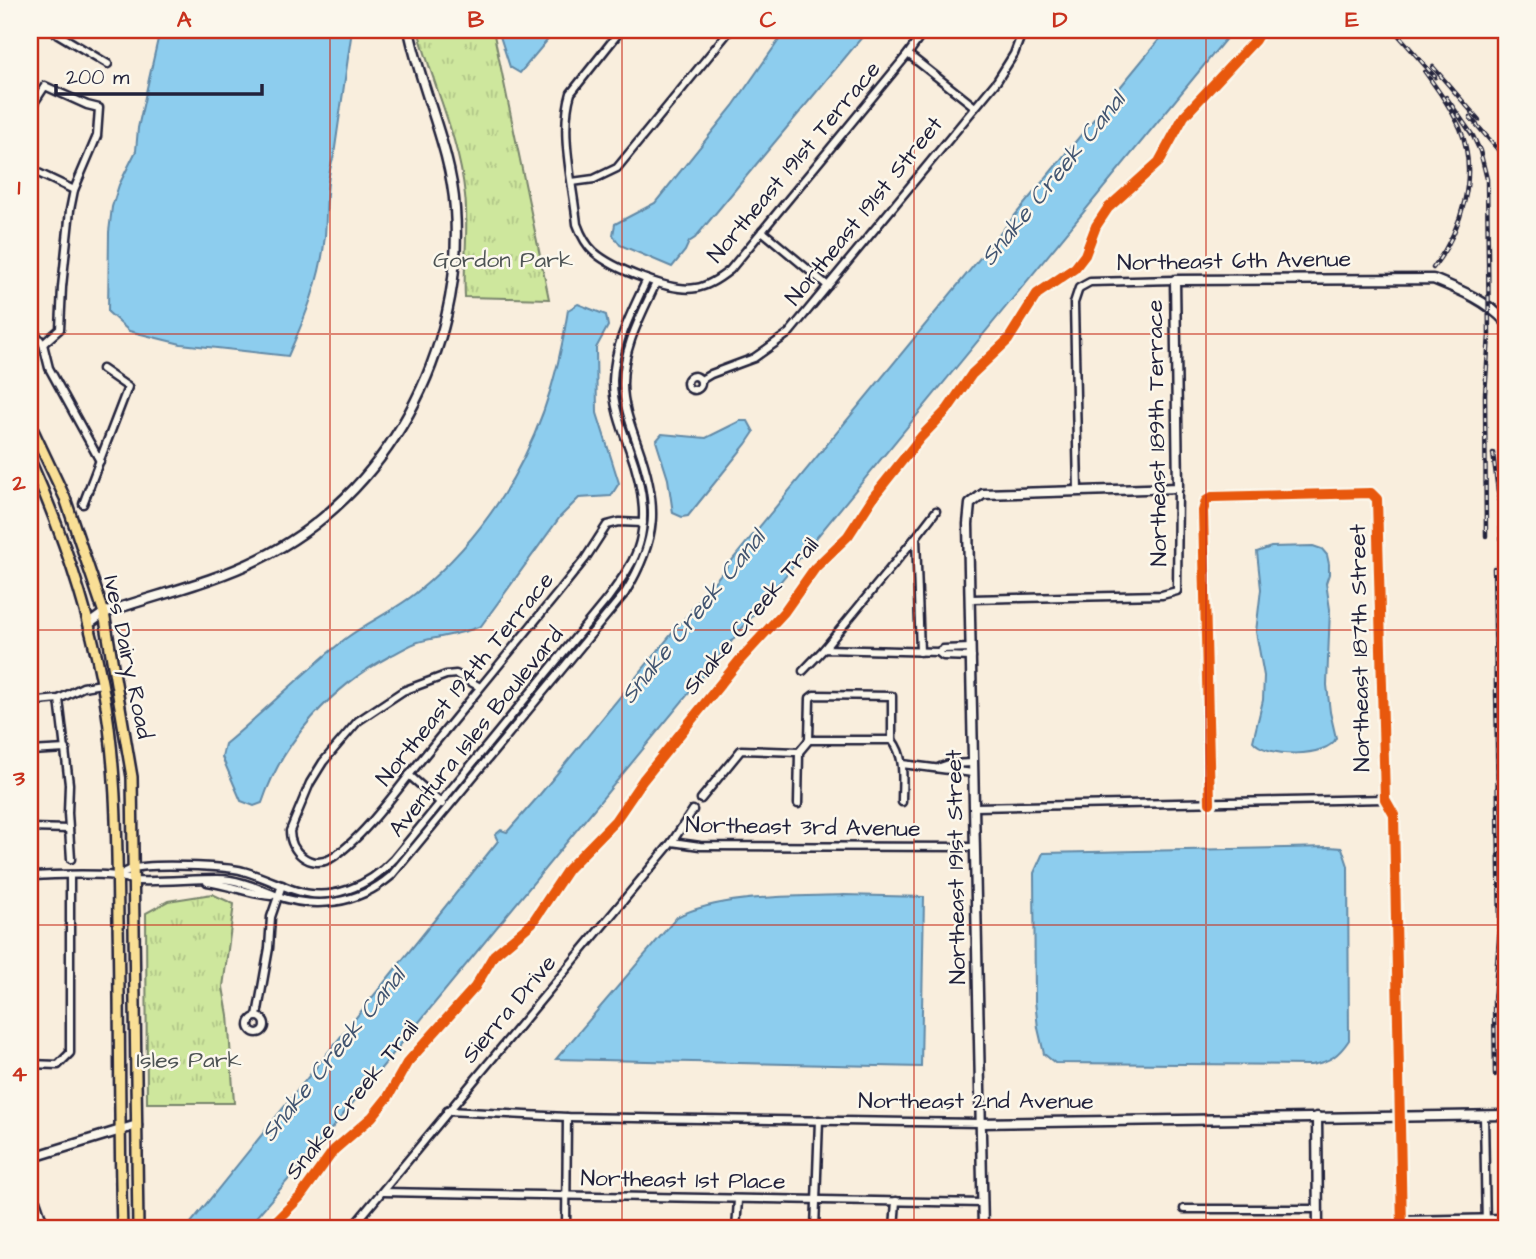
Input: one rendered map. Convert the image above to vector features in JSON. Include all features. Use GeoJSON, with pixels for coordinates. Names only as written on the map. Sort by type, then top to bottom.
{"type":"FeatureCollection","features":[{"type":"Feature","properties":{"kind":"main road","name":"Ives Dairy Road"},"geometry":{"type":"LineString","coordinates":[[30,425],[65,498],[104,613],[132,777],[138,1229]]}},
{"type":"Feature","properties":{"kind":"main road","name":"Ives Dairy Road"},"geometry":{"type":"LineString","coordinates":[[30,460],[75,575],[89,624],[102,684],[115,778],[122,1229]]}},
{"type":"Feature","properties":{"kind":"street"},"geometry":{"type":"LineString","coordinates":[[51,30],[108,64]]}},
{"type":"Feature","properties":{"kind":"street"},"geometry":{"type":"LineString","coordinates":[[89,624],[104,613],[226,573],[260,559],[298,537],[359,485],[405,420],[427,377],[443,330],[452,291],[456,247],[455,208],[448,167],[409,30]]}},
{"type":"Feature","properties":{"kind":"street"},"geometry":{"type":"LineString","coordinates":[[621,30],[572,93],[568,105],[566,125],[577,225],[597,255],[656,283]]}},
{"type":"Feature","properties":{"kind":"street"},"geometry":{"type":"LineString","coordinates":[[572,182],[594,179],[617,168],[730,30]]}},
{"type":"Feature","properties":{"kind":"street","name":"Northeast 191st Terrace"},"geometry":{"type":"LineString","coordinates":[[656,283],[672,288],[693,289],[730,271],[925,30]]}},
{"type":"Feature","properties":{"kind":"street","name":"Northeast 191st Street"},"geometry":{"type":"LineString","coordinates":[[701,380],[739,365],[789,333],[1006,68],[1023,30]]}},
{"type":"Feature","properties":{"kind":"street"},"geometry":{"type":"LineString","coordinates":[[908,54],[975,107]]}},
{"type":"Feature","properties":{"kind":"street"},"geometry":{"type":"LineString","coordinates":[[30,109],[45,86],[99,108],[97,136],[74,190],[62,287],[60,329],[43,344]]}},
{"type":"Feature","properties":{"kind":"street"},"geometry":{"type":"LineString","coordinates":[[30,169],[74,190]]}},
{"type":"Feature","properties":{"kind":"street"},"geometry":{"type":"LineString","coordinates":[[762,231],[828,286]]}},
{"type":"Feature","properties":{"kind":"street","name":"Aventura Isles Boulevard"},"geometry":{"type":"LineString","coordinates":[[118,876],[134,868],[219,867],[247,872],[304,893],[320,894],[351,890],[367,883],[383,871],[608,598],[631,565],[642,523],[641,487],[618,417],[613,381],[619,344],[646,279]]}},
{"type":"Feature","properties":{"kind":"street","name":"Northeast 6th Avenue"},"geometry":{"type":"LineString","coordinates":[[1078,491],[1074,303],[1079,288],[1090,282],[1433,279],[1469,294],[1489,306],[1506,322]]}},
{"type":"Feature","properties":{"kind":"street","name":"Northeast 189th Terrace"},"geometry":{"type":"LineString","coordinates":[[971,599],[1162,595],[1177,591],[1175,280]]}},
{"type":"Feature","properties":{"kind":"street","name":"Aventura Isles Boulevard"},"geometry":{"type":"LineString","coordinates":[[118,876],[134,881],[234,880],[278,896],[309,903],[323,903],[355,898],[391,876],[625,593],[641,568],[650,542],[651,488],[625,404],[623,386],[630,341],[656,283]]}},
{"type":"Feature","properties":{"kind":"street"},"geometry":{"type":"LineString","coordinates":[[30,326],[43,344],[49,368],[100,461]]}},
{"type":"Feature","properties":{"kind":"street"},"geometry":{"type":"LineString","coordinates":[[83,504],[128,387],[102,369]]}},
{"type":"Feature","properties":{"kind":"street"},"geometry":{"type":"LineString","coordinates":[[1078,491],[1178,488]]}},
{"type":"Feature","properties":{"kind":"street","name":"Northeast 191st Street"},"geometry":{"type":"LineString","coordinates":[[983,1229],[968,524],[970,504],[982,494],[1078,491]]}},
{"type":"Feature","properties":{"kind":"street","name":"Northeast 187th Street"},"geometry":{"type":"LineString","coordinates":[[1210,803],[1203,511],[1206,501],[1212,498],[1371,493],[1377,499],[1385,799],[1394,815],[1402,1229]]}},
{"type":"Feature","properties":{"kind":"street"},"geometry":{"type":"LineString","coordinates":[[803,671],[936,511]]}},
{"type":"Feature","properties":{"kind":"street","name":"Northeast 194th Terrace"},"geometry":{"type":"LineString","coordinates":[[480,687],[456,674],[446,675],[404,691],[358,721],[323,762],[310,783],[290,831],[290,839],[295,849],[310,861],[320,862],[337,854],[365,827],[409,775],[578,569],[607,525],[619,522],[652,524]]}},
{"type":"Feature","properties":{"kind":"street"},"geometry":{"type":"LineString","coordinates":[[916,537],[920,652]]}},
{"type":"Feature","properties":{"kind":"street"},"geometry":{"type":"LineString","coordinates":[[824,649],[938,652],[943,656],[972,653]]}},
{"type":"Feature","properties":{"kind":"street"},"geometry":{"type":"LineString","coordinates":[[30,704],[59,699],[83,687],[102,684]]}},
{"type":"Feature","properties":{"kind":"street"},"geometry":{"type":"LineString","coordinates":[[798,804],[799,752],[809,740],[810,698],[814,695],[892,696],[892,740],[900,750],[902,802]]}},
{"type":"Feature","properties":{"kind":"street"},"geometry":{"type":"LineString","coordinates":[[59,699],[69,784],[71,859]]}},
{"type":"Feature","properties":{"kind":"street"},"geometry":{"type":"LineString","coordinates":[[809,740],[892,740]]}},
{"type":"Feature","properties":{"kind":"street"},"geometry":{"type":"LineString","coordinates":[[30,751],[65,749]]}},
{"type":"Feature","properties":{"kind":"street"},"geometry":{"type":"LineString","coordinates":[[701,799],[741,750],[799,752]]}},
{"type":"Feature","properties":{"kind":"street"},"geometry":{"type":"LineString","coordinates":[[902,764],[949,771],[973,768]]}},
{"type":"Feature","properties":{"kind":"street"},"geometry":{"type":"LineString","coordinates":[[409,775],[448,808]]}},
{"type":"Feature","properties":{"kind":"street"},"geometry":{"type":"LineString","coordinates":[[974,807],[1385,799]]}},
{"type":"Feature","properties":{"kind":"street","name":"Sierra Drive"},"geometry":{"type":"LineString","coordinates":[[351,1229],[672,842],[693,810]]}},
{"type":"Feature","properties":{"kind":"street"},"geometry":{"type":"LineString","coordinates":[[30,828],[69,829]]}},
{"type":"Feature","properties":{"kind":"street","name":"Northeast 3rd Avenue"},"geometry":{"type":"LineString","coordinates":[[672,842],[700,846],[974,847]]}},
{"type":"Feature","properties":{"kind":"street"},"geometry":{"type":"LineString","coordinates":[[30,1064],[58,1065],[70,1054],[70,875]]}},
{"type":"Feature","properties":{"kind":"street"},"geometry":{"type":"LineString","coordinates":[[30,876],[118,876]]}},
{"type":"Feature","properties":{"kind":"street"},"geometry":{"type":"LineString","coordinates":[[257,1017],[269,948],[271,917],[282,885]]}},
{"type":"Feature","properties":{"kind":"street","name":"Northeast 2nd Avenue"},"geometry":{"type":"LineString","coordinates":[[447,1111],[567,1117],[981,1123],[1506,1115]]}},
{"type":"Feature","properties":{"kind":"street"},"geometry":{"type":"LineString","coordinates":[[1484,1115],[1486,1229]]}},
{"type":"Feature","properties":{"kind":"street"},"geometry":{"type":"LineString","coordinates":[[1317,1116],[1318,1229]]}},
{"type":"Feature","properties":{"kind":"street"},"geometry":{"type":"LineString","coordinates":[[566,1229],[567,1117]]}},
{"type":"Feature","properties":{"kind":"street"},"geometry":{"type":"LineString","coordinates":[[815,1229],[819,1120]]}},
{"type":"Feature","properties":{"kind":"street"},"geometry":{"type":"LineString","coordinates":[[30,1157],[137,1125]]}},
{"type":"Feature","properties":{"kind":"street"},"geometry":{"type":"LineString","coordinates":[[30,1184],[46,1229]]}},
{"type":"Feature","properties":{"kind":"street","name":"Northeast 1st Place"},"geometry":{"type":"LineString","coordinates":[[383,1192],[983,1203]]}},
{"type":"Feature","properties":{"kind":"street"},"geometry":{"type":"LineString","coordinates":[[736,1229],[738,1200]]}},
{"type":"Feature","properties":{"kind":"street"},"geometry":{"type":"LineString","coordinates":[[894,1229],[896,1201]]}},
{"type":"Feature","properties":{"kind":"street"},"geometry":{"type":"LineString","coordinates":[[1184,1209],[1318,1209]]}},
{"type":"Feature","properties":{"kind":"street"},"geometry":{"type":"LineString","coordinates":[[1402,1220],[1506,1219]]}},
{"type":"Feature","properties":{"kind":"shaded area"},"geometry":{"type":"Polygon","coordinates":[[[1506,404],[1506,600],[1503,600],[1501,405],[1506,404]]]}},
{"type":"Feature","properties":{"kind":"green space","name":"Gordon Park"},"geometry":{"type":"Polygon","coordinates":[[[418,30],[493,30],[549,299],[465,297],[466,220],[462,174],[418,30]]]}},
{"type":"Feature","properties":{"kind":"green space","name":"Isles Park"},"geometry":{"type":"Polygon","coordinates":[[[212,894],[234,904],[223,987],[228,1015],[234,1103],[147,1103],[146,913],[168,901],[212,894]]]}},
{"type":"Feature","properties":{"kind":"water"},"geometry":{"type":"Polygon","coordinates":[[[160,30],[352,30],[328,185],[323,252],[311,297],[288,356],[181,344],[129,331],[108,312],[112,207],[119,185],[136,151],[138,128],[160,30]]]}},
{"type":"Feature","properties":{"kind":"water"},"geometry":{"type":"Polygon","coordinates":[[[498,30],[556,30],[520,73],[510,67],[498,30]]]}},
{"type":"Feature","properties":{"kind":"water"},"geometry":{"type":"Polygon","coordinates":[[[786,30],[868,30],[689,242],[672,267],[620,245],[613,235],[615,224],[655,203],[733,106],[786,30]]]}},
{"type":"Feature","properties":{"kind":"water","name":"Snake Creek Canal"},"geometry":{"type":"Polygon","coordinates":[[[1167,30],[1233,30],[328,1133],[246,1229],[186,1229],[498,841],[495,835],[501,830],[507,832],[537,798],[1167,30]]]}},
{"type":"Feature","properties":{"kind":"water"},"geometry":{"type":"Polygon","coordinates":[[[578,304],[606,315],[608,326],[596,348],[597,413],[619,483],[611,496],[579,498],[560,517],[481,626],[415,643],[348,683],[312,717],[296,737],[271,780],[262,803],[254,806],[241,801],[222,757],[225,744],[345,639],[416,593],[447,565],[475,534],[519,467],[536,430],[561,352],[568,310],[578,304]]]}},
{"type":"Feature","properties":{"kind":"water"},"geometry":{"type":"Polygon","coordinates":[[[740,421],[748,421],[754,432],[746,444],[688,516],[682,517],[673,513],[668,479],[656,441],[662,434],[706,438],[740,421]]]}},
{"type":"Feature","properties":{"kind":"water"},"geometry":{"type":"Polygon","coordinates":[[[1313,546],[1322,549],[1329,564],[1326,583],[1330,609],[1327,685],[1336,738],[1331,745],[1309,752],[1270,751],[1253,741],[1263,700],[1264,676],[1256,632],[1261,589],[1257,552],[1271,547],[1313,546]]]}},
{"type":"Feature","properties":{"kind":"water"},"geometry":{"type":"Polygon","coordinates":[[[1342,848],[1348,866],[1349,1040],[1333,1057],[1311,1065],[1055,1063],[1044,1054],[1035,1001],[1034,873],[1043,853],[1342,848]]]}},
{"type":"Feature","properties":{"kind":"water"},"geometry":{"type":"Polygon","coordinates":[[[844,895],[924,897],[921,1067],[556,1059],[677,917],[736,900],[844,895]]]}},
{"type":"Feature","properties":{"kind":"railway"},"geometry":{"type":"LineString","coordinates":[[1394,30],[1435,77]]}},
{"type":"Feature","properties":{"kind":"railway"},"geometry":{"type":"LineString","coordinates":[[1433,67],[1479,120]]}},
{"type":"Feature","properties":{"kind":"railway"},"geometry":{"type":"LineString","coordinates":[[1425,72],[1460,128],[1468,164],[1459,219],[1433,268]]}},
{"type":"Feature","properties":{"kind":"railway"},"geometry":{"type":"LineString","coordinates":[[1446,97],[1473,136],[1487,179],[1489,335],[1485,394],[1486,536]]}},
{"type":"Feature","properties":{"kind":"railway"},"geometry":{"type":"LineString","coordinates":[[1470,117],[1506,159]]}},
{"type":"Feature","properties":{"kind":"railway"},"geometry":{"type":"LineString","coordinates":[[1493,453],[1500,506],[1503,575]]}},
{"type":"Feature","properties":{"kind":"railway"},"geometry":{"type":"LineString","coordinates":[[1494,568],[1500,927],[1494,1001],[1495,1075]]}},
{"type":"Feature","properties":{"kind":"cycle path","name":"Snake Creek Trail"},"geometry":{"type":"LineString","coordinates":[[268,1229],[300,1197],[334,1150],[372,1117],[388,1097],[407,1063],[475,987],[494,955],[532,923],[568,869],[615,821],[643,780],[739,661],[784,612],[815,568],[848,536],[874,496],[921,437],[947,410],[972,374],[1008,340],[1037,294],[1075,268],[1085,255],[1096,226],[1108,208],[1159,162],[1184,116],[1255,40],[1261,30]]}},
{"type":"Feature","properties":{"kind":"cycle path"},"geometry":{"type":"LineString","coordinates":[[1210,803],[1203,511],[1206,501],[1212,497],[1371,493],[1377,499],[1385,799],[1394,815],[1402,1229]]}}]}
